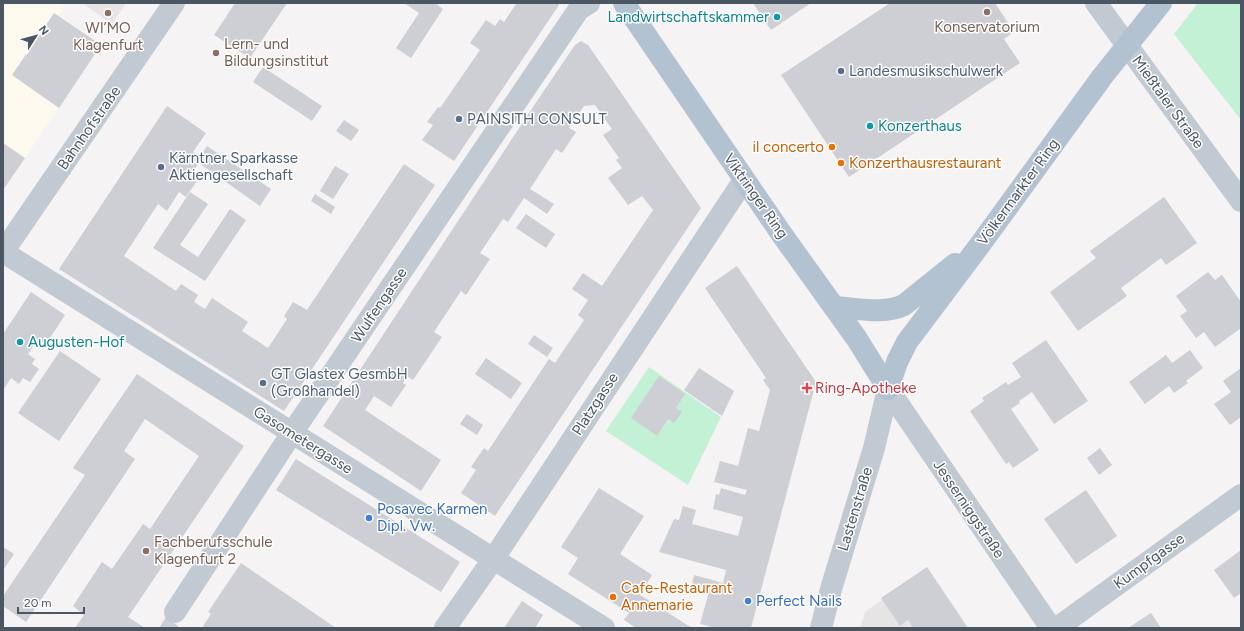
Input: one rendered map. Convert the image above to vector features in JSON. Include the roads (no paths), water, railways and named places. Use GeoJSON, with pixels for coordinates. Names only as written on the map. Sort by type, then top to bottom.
{"type":"FeatureCollection","features":[{"type":"Feature","properties":{"kind":"main road","name":"Viktringer Ring"},"geometry":{"type":"LineString","coordinates":[[624,3],[744,180],[857,339],[888,389]]}},
{"type":"Feature","properties":{"kind":"main road","name":"Völkermarkter Ring"},"geometry":{"type":"LineString","coordinates":[[888,389],[897,362],[907,342],[1088,96],[1161,3]]}},
{"type":"Feature","properties":{"kind":"main road"},"geometry":{"type":"LineString","coordinates":[[834,307],[894,310],[904,305],[982,242]]}},
{"type":"Feature","properties":{"kind":"street","name":"Bahnhofstraße"},"geometry":{"type":"LineString","coordinates":[[3,252],[174,3]]}},
{"type":"Feature","properties":{"kind":"street","name":"Wulfengasse"},"geometry":{"type":"LineString","coordinates":[[175,612],[292,433],[579,9],[589,3]]}},
{"type":"Feature","properties":{"kind":"street","name":"Mießtaler Straße"},"geometry":{"type":"LineString","coordinates":[[1096,3],[1241,201]]}},
{"type":"Feature","properties":{"kind":"street","name":"Platzgasse"},"geometry":{"type":"LineString","coordinates":[[445,628],[494,558],[744,180]]}},
{"type":"Feature","properties":{"kind":"street","name":"Gasometergasse"},"geometry":{"type":"LineString","coordinates":[[3,252],[604,628]]}},
{"type":"Feature","properties":{"kind":"street","name":"Lastenstraße"},"geometry":{"type":"LineString","coordinates":[[821,628],[874,448],[888,389]]}},
{"type":"Feature","properties":{"kind":"street","name":"Jesserniggstraße"},"geometry":{"type":"LineString","coordinates":[[888,389],[1050,628]]}},
{"type":"Feature","properties":{"kind":"street","name":"Kumpfgasse"},"geometry":{"type":"LineString","coordinates":[[1057,628],[1241,495]]}},
{"type":"Feature","properties":{"kind":"place","name":"Konservatorium"},"geometry":{"type":"Point","coordinates":[987,12]}},
{"type":"Feature","properties":{"kind":"place","name":"WI’MO Klagenfurt"},"geometry":{"type":"Point","coordinates":[108,13]}},
{"type":"Feature","properties":{"kind":"place","name":"Landwirtschaftskammer"},"geometry":{"type":"Point","coordinates":[777,17]}},
{"type":"Feature","properties":{"kind":"place","name":"Lern- und Bildungsinstitut"},"geometry":{"type":"Point","coordinates":[216,53]}},
{"type":"Feature","properties":{"kind":"place","name":"Landesmusikschulwerk"},"geometry":{"type":"Point","coordinates":[841,71]}},
{"type":"Feature","properties":{"kind":"place","name":"PAINSITH CONSULT"},"geometry":{"type":"Point","coordinates":[459,119]}},
{"type":"Feature","properties":{"kind":"place","name":"Konzerthaus"},"geometry":{"type":"Point","coordinates":[870,126]}},
{"type":"Feature","properties":{"kind":"place","name":"il concerto"},"geometry":{"type":"Point","coordinates":[832,147]}},
{"type":"Feature","properties":{"kind":"place","name":"Konzerthausrestaurant"},"geometry":{"type":"Point","coordinates":[841,163]}},
{"type":"Feature","properties":{"kind":"place","name":"Kärntner Sparkasse Aktiengesellschaft"},"geometry":{"type":"Point","coordinates":[161,167]}},
{"type":"Feature","properties":{"kind":"place","name":"Augusten-Hof"},"geometry":{"type":"Point","coordinates":[20,342]}},
{"type":"Feature","properties":{"kind":"place","name":"GT Glastex GesmbH (Großhandel)"},"geometry":{"type":"Point","coordinates":[263,383]}},
{"type":"Feature","properties":{"kind":"place","name":"Ring-Apotheke"},"geometry":{"type":"Point","coordinates":[807,388]}},
{"type":"Feature","properties":{"kind":"place","name":"Posavec Karmen Dipl. Vw."},"geometry":{"type":"Point","coordinates":[369,518]}},
{"type":"Feature","properties":{"kind":"place","name":"Fachberufsschule Klagenfurt 2"},"geometry":{"type":"Point","coordinates":[146,551]}},
{"type":"Feature","properties":{"kind":"place","name":"Cafe-Restaurant Annemarie"},"geometry":{"type":"Point","coordinates":[613,597]}},
{"type":"Feature","properties":{"kind":"place","name":"Perfect Nails"},"geometry":{"type":"Point","coordinates":[748,601]}}]}
